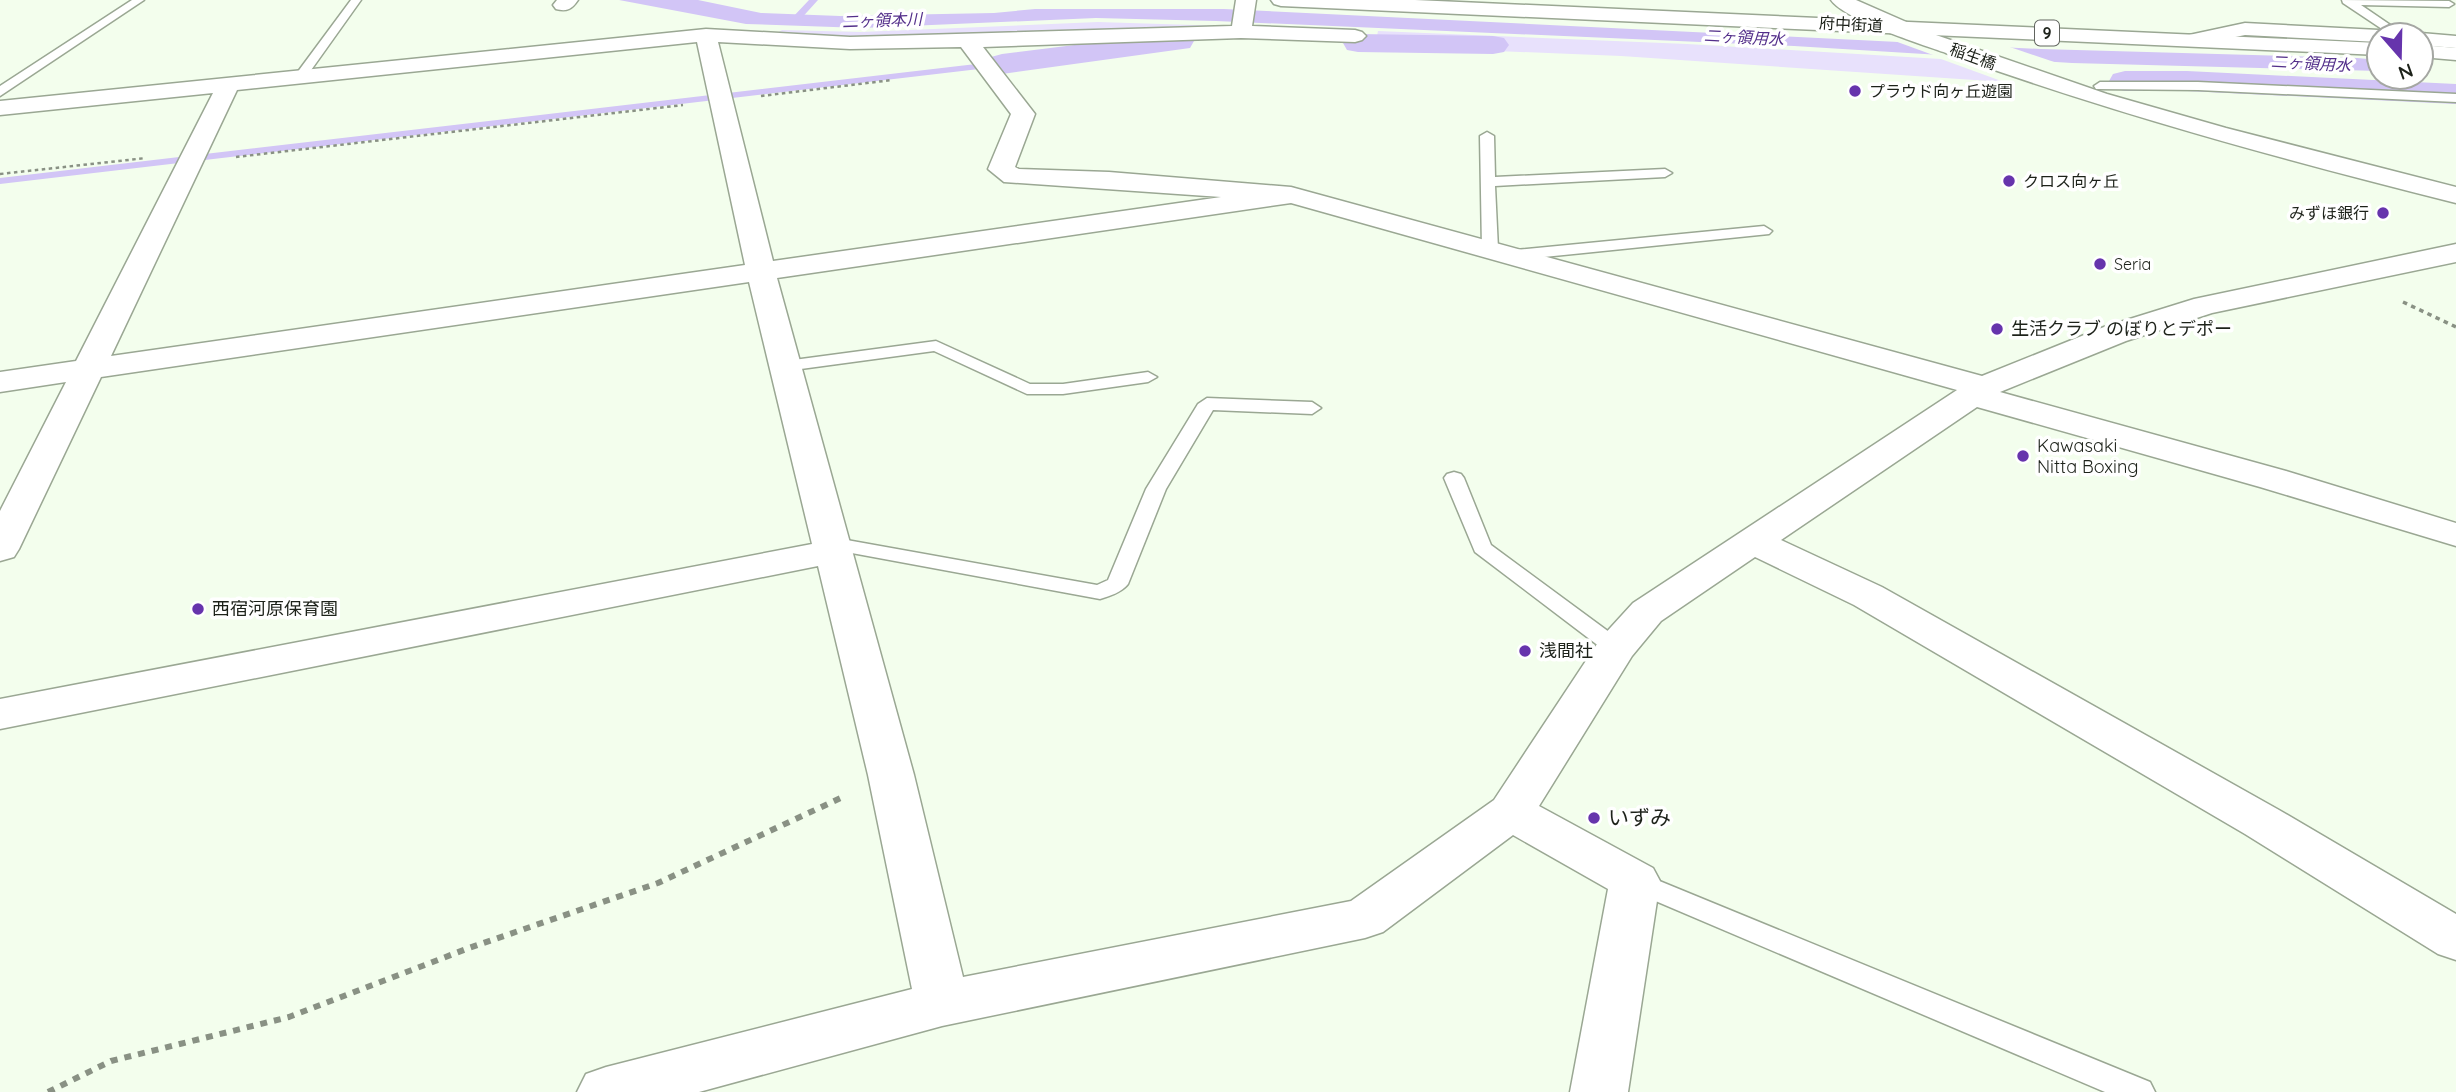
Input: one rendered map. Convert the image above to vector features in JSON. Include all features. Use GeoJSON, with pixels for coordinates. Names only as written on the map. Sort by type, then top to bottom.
{"type":"FeatureCollection","features":[{"type":"Feature","properties":{"kind":"street","name":"府中街道"},"geometry":{"type":"LineString","coordinates":[[1281,0],[2365,48]]}},
{"type":"Feature","properties":{"kind":"street"},"geometry":{"type":"LineString","coordinates":[[1841,0],[1898,26]]}},
{"type":"Feature","properties":{"kind":"street"},"geometry":{"type":"LineString","coordinates":[[0,108],[706,35],[850,43],[968,42],[1243,17],[1355,36]]}},
{"type":"Feature","properties":{"kind":"street","name":"稲生橋"},"geometry":{"type":"LineString","coordinates":[[1898,26],[2015,72],[2207,129],[2456,195]]}},
{"type":"Feature","properties":{"kind":"street","name":"稲生橋"},"geometry":{"type":"LineString","coordinates":[[1898,26],[1974,43],[2100,86],[2456,182]]}},
{"type":"Feature","properties":{"kind":"street"},"geometry":{"type":"LineString","coordinates":[[2196,39],[2245,29],[2365,35]]}},
{"type":"Feature","properties":{"kind":"street"},"geometry":{"type":"LineString","coordinates":[[706,35],[761,271],[891,775],[943,1004]]}},
{"type":"Feature","properties":{"kind":"street"},"geometry":{"type":"LineString","coordinates":[[2435,40],[2456,42]]}},
{"type":"Feature","properties":{"kind":"street"},"geometry":{"type":"LineString","coordinates":[[968,42],[1023,114],[1001,169],[1013,177],[1109,180],[1291,195],[1503,252],[1979,391],[2456,535]]}},
{"type":"Feature","properties":{"kind":"street"},"geometry":{"type":"LineString","coordinates":[[2435,52],[2456,54]]}},
{"type":"Feature","properties":{"kind":"street"},"geometry":{"type":"LineString","coordinates":[[0,549],[229,84]]}},
{"type":"Feature","properties":{"kind":"street"},"geometry":{"type":"LineString","coordinates":[[0,382],[1291,195]]}},
{"type":"Feature","properties":{"kind":"street"},"geometry":{"type":"LineString","coordinates":[[606,1092],[943,1004],[1365,918],[1511,812],[1616,648],[1647,612],[1979,391],[2115,334],[2205,305],[2456,253]]}},
{"type":"Feature","properties":{"kind":"street"},"geometry":{"type":"LineString","coordinates":[[1752,541],[1868,596],[2262,822],[2456,939]]}},
{"type":"Feature","properties":{"kind":"street"},"geometry":{"type":"LineString","coordinates":[[0,714],[831,548]]}},
{"type":"Feature","properties":{"kind":"street"},"geometry":{"type":"LineString","coordinates":[[1511,812],[1635,881],[1599,1092]]}},
{"type":"Feature","properties":{"kind":"lane"},"geometry":{"type":"LineString","coordinates":[[0,92],[139,0]]}},
{"type":"Feature","properties":{"kind":"lane"},"geometry":{"type":"LineString","coordinates":[[300,77],[356,0]]}},
{"type":"Feature","properties":{"kind":"lane"},"geometry":{"type":"LineString","coordinates":[[2346,0],[2449,4]]}},
{"type":"Feature","properties":{"kind":"lane"},"geometry":{"type":"LineString","coordinates":[[2346,0],[2378,21]]}},
{"type":"Feature","properties":{"kind":"lane"},"geometry":{"type":"LineString","coordinates":[[2100,86],[2198,86],[2456,98]]}},
{"type":"Feature","properties":{"kind":"lane"},"geometry":{"type":"LineString","coordinates":[[1487,136],[1490,183],[1503,252],[1764,231]]}},
{"type":"Feature","properties":{"kind":"lane"},"geometry":{"type":"LineString","coordinates":[[1490,183],[1665,173]]}},
{"type":"Feature","properties":{"kind":"lane"},"geometry":{"type":"LineString","coordinates":[[786,366],[936,346],[1027,389],[1062,389],[1148,377]]}},
{"type":"Feature","properties":{"kind":"lane"},"geometry":{"type":"LineString","coordinates":[[831,548],[1100,592],[1117,584],[1156,489],[1207,404],[1312,408]]}},
{"type":"Feature","properties":{"kind":"lane"},"geometry":{"type":"LineString","coordinates":[[1454,478],[1482,548],[1616,648]]}},
{"type":"Feature","properties":{"kind":"lane"},"geometry":{"type":"LineString","coordinates":[[1635,881],[2139,1092]]}},
{"type":"Feature","properties":{"kind":"path"},"geometry":{"type":"LineString","coordinates":[[0,174],[194,158],[723,101],[898,79]]}},
{"type":"Feature","properties":{"kind":"path"},"geometry":{"type":"LineString","coordinates":[[48,1092],[111,1062],[289,1017],[470,948],[658,883],[891,775]]}},
{"type":"Feature","properties":{"kind":"shaded area"},"geometry":{"type":"Polygon","coordinates":[[[1098,22],[1225,26],[1193,32],[855,38],[772,36],[782,30],[861,32],[1098,22]]]}},
{"type":"Feature","properties":{"kind":"shaded area"},"geometry":{"type":"Polygon","coordinates":[[[1378,31],[1687,44],[1941,59],[2004,82],[1621,56],[1375,46],[1378,31]]]}},
{"type":"Feature","properties":{"kind":"water"},"geometry":{"type":"Polygon","coordinates":[[[619,0],[698,0],[761,13],[840,16],[994,13],[1035,9],[1224,9],[2041,49],[2357,58],[2365,59],[2365,71],[2072,63],[1794,46],[1216,21],[1096,18],[862,28],[746,24],[619,0]]]}},
{"type":"Feature","properties":{"kind":"pier"},"geometry":{"type":"Polygon","coordinates":[[[1892,40],[2001,44],[2066,66],[1944,59],[1892,40]]]}},
{"type":"Feature","properties":{"kind":"waterway"},"geometry":{"type":"LineString","coordinates":[[795,20],[814,0]]}},
{"type":"Feature","properties":{"kind":"waterway"},"geometry":{"type":"LineString","coordinates":[[1002,64],[1179,41]]}},
{"type":"Feature","properties":{"kind":"waterway"},"geometry":{"type":"LineString","coordinates":[[1358,43],[1493,45]]}},
{"type":"Feature","properties":{"kind":"waterway"},"geometry":{"type":"LineString","coordinates":[[0,181],[976,67]]}},
{"type":"Feature","properties":{"kind":"waterway"},"geometry":{"type":"LineString","coordinates":[[2125,81],[2187,81],[2456,94]]}},
{"type":"Feature","properties":{"kind":"place","name":"プラウド向ヶ丘遊園"},"geometry":{"type":"Point","coordinates":[1855,91]}},
{"type":"Feature","properties":{"kind":"place","name":"クロス向ヶ丘"},"geometry":{"type":"Point","coordinates":[2009,181]}},
{"type":"Feature","properties":{"kind":"place","name":"みずほ銀行"},"geometry":{"type":"Point","coordinates":[2383,213]}},
{"type":"Feature","properties":{"kind":"place","name":"Seria"},"geometry":{"type":"Point","coordinates":[2100,264]}},
{"type":"Feature","properties":{"kind":"place","name":"生活クラブ のぼりとデポー"},"geometry":{"type":"Point","coordinates":[1997,329]}},
{"type":"Feature","properties":{"kind":"place","name":"Kawasaki Nitta Boxing"},"geometry":{"type":"Point","coordinates":[2023,456]}},
{"type":"Feature","properties":{"kind":"place","name":"西宿河原保育園"},"geometry":{"type":"Point","coordinates":[198,609]}},
{"type":"Feature","properties":{"kind":"place","name":"浅間社"},"geometry":{"type":"Point","coordinates":[1525,651]}},
{"type":"Feature","properties":{"kind":"place","name":"いずみ"},"geometry":{"type":"Point","coordinates":[1594,818]}},
{"type":"Feature","properties":{"kind":"water label","name":"二ヶ領本川"},"geometry":{"type":"Point","coordinates":[882,20]}},
{"type":"Feature","properties":{"kind":"water label","name":"二ヶ領用水"},"geometry":{"type":"Point","coordinates":[1744,37]}},
{"type":"Feature","properties":{"kind":"water label","name":"二ヶ領用水"},"geometry":{"type":"Point","coordinates":[2311,63]}}]}
